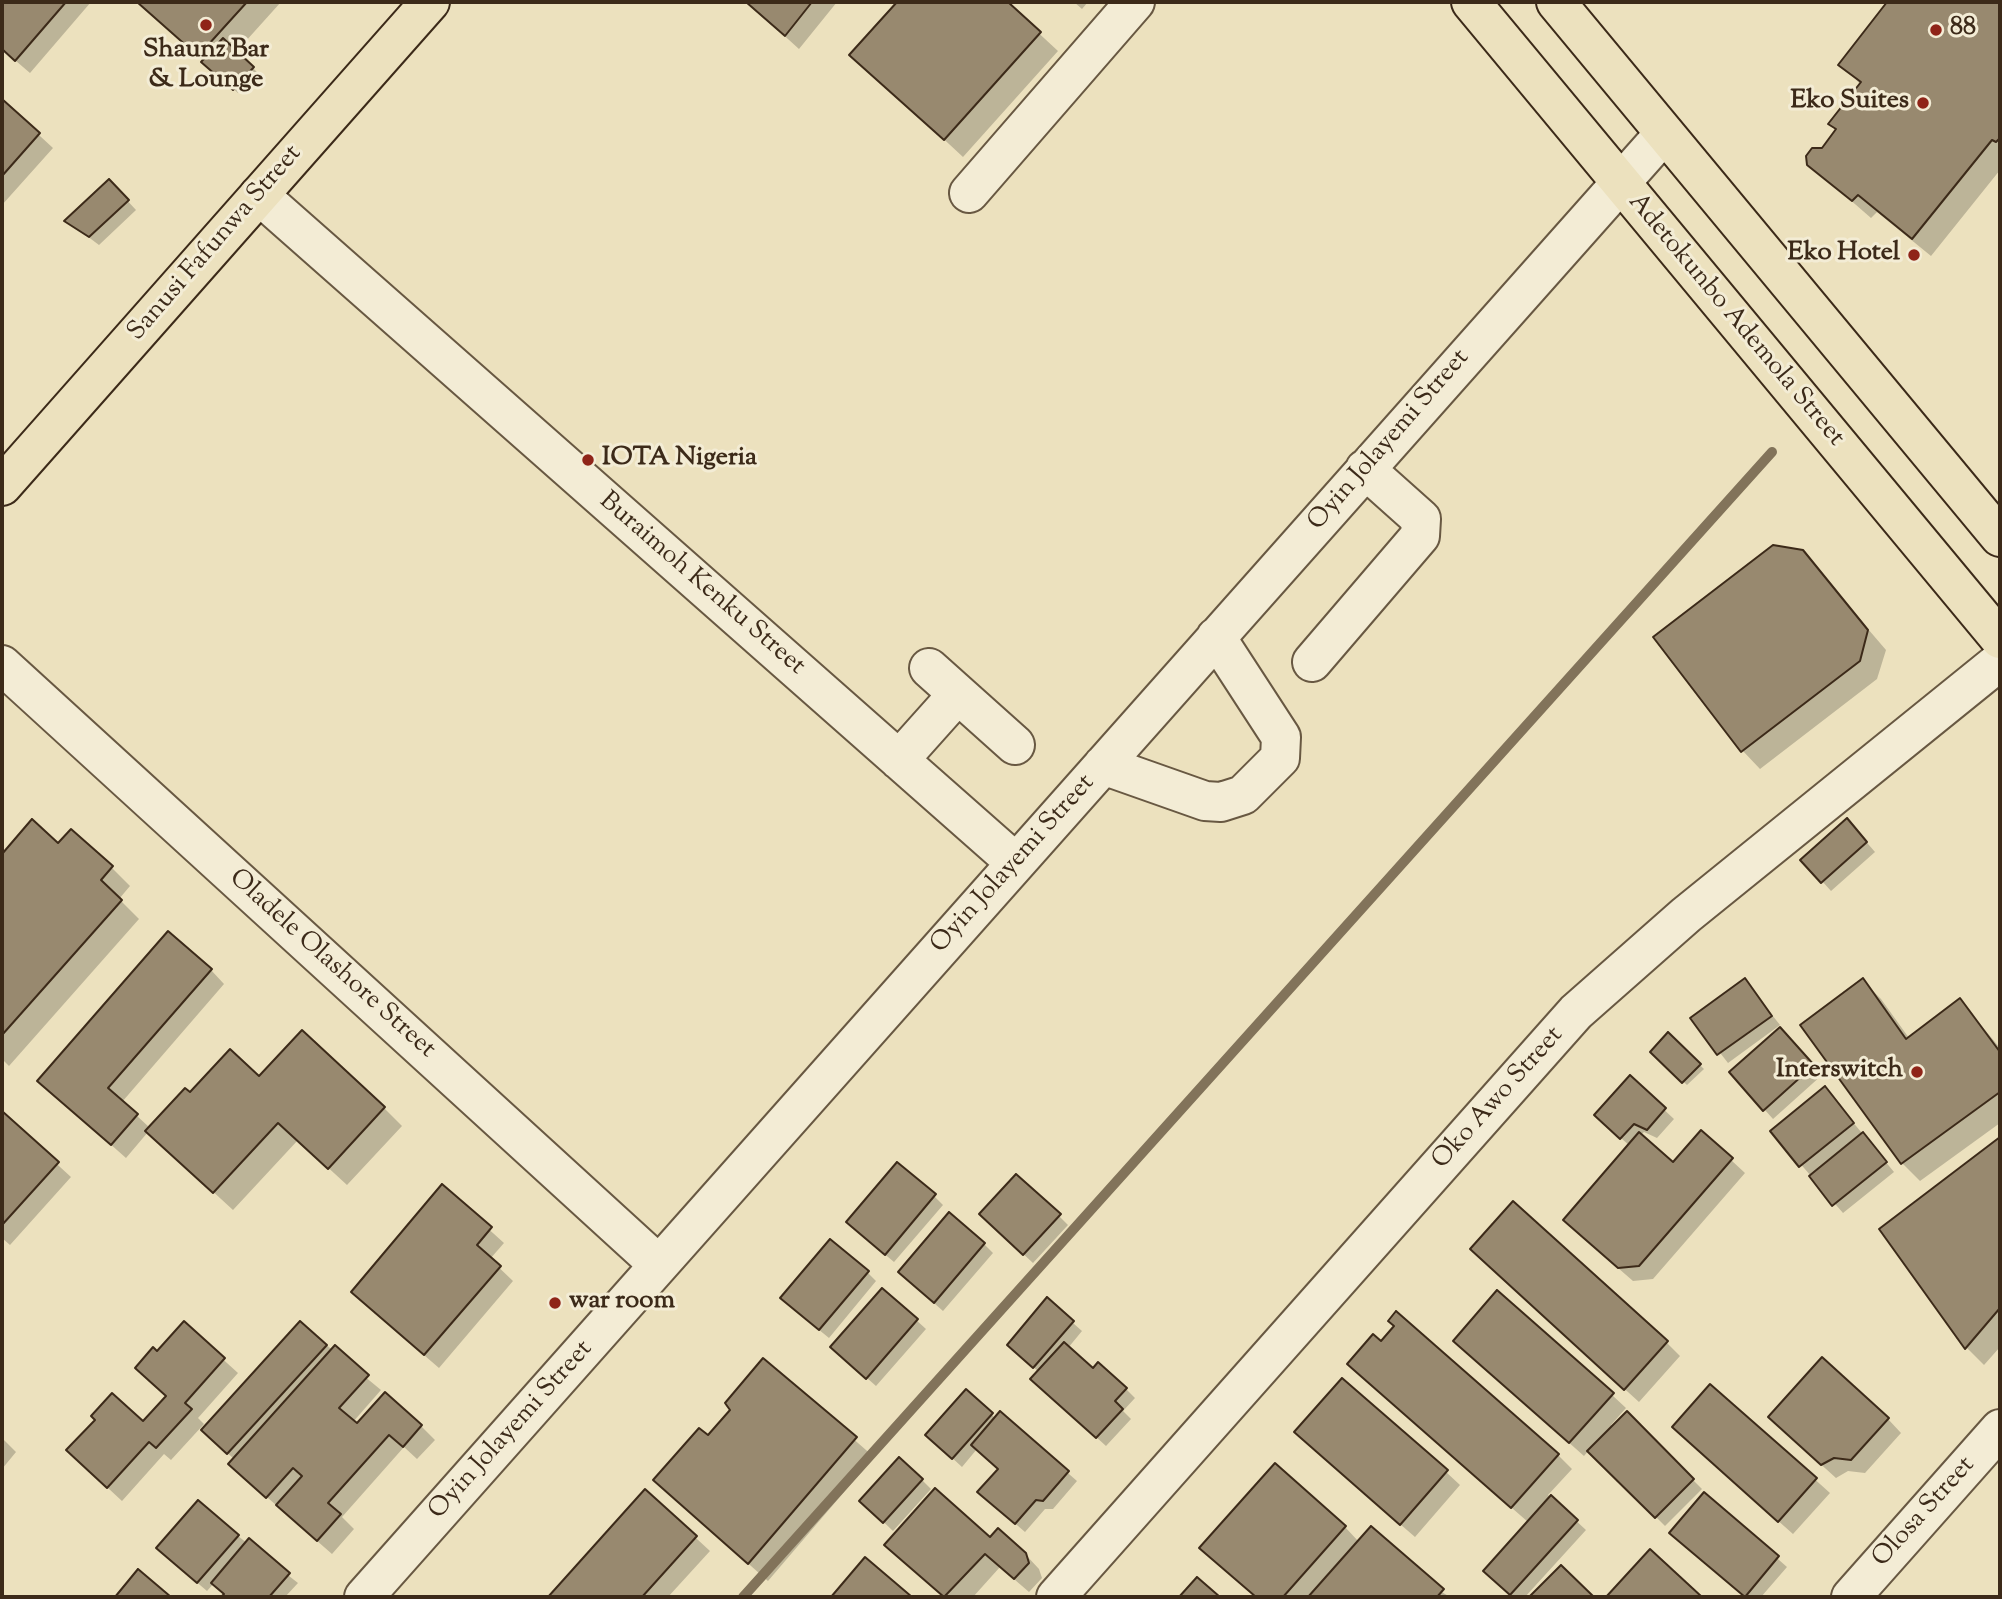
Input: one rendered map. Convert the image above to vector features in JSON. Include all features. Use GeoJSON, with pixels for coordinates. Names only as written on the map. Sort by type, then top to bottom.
{"type":"FeatureCollection","features":[{"type":"Feature","properties":{"kind":"main road","name":"Sanusi Fafunwa Street"},"geometry":{"type":"LineString","coordinates":[[2,486],[430,2]]}},
{"type":"Feature","properties":{"kind":"main road","name":"Adetokunbo Ademola Street"},"geometry":{"type":"LineString","coordinates":[[1471,2],[2000,639]]}},
{"type":"Feature","properties":{"kind":"main road"},"geometry":{"type":"LineString","coordinates":[[1556,2],[2000,537]]}},
{"type":"Feature","properties":{"kind":"street"},"geometry":{"type":"LineString","coordinates":[[968,193],[1135,2]]}},
{"type":"Feature","properties":{"kind":"street","name":"Oyin Jolayemi Street"},"geometry":{"type":"LineString","coordinates":[[364,1597],[1619,181],[1664,134]]}},
{"type":"Feature","properties":{"kind":"street","name":"Buraimoh Kenku Street"},"geometry":{"type":"LineString","coordinates":[[259,195],[1016,863]]}},
{"type":"Feature","properties":{"kind":"street"},"geometry":{"type":"LineString","coordinates":[[1312,662],[1420,536],[1421,519],[1365,469]]}},
{"type":"Feature","properties":{"kind":"street"},"geometry":{"type":"LineString","coordinates":[[1103,765],[1205,801],[1221,802],[1243,795],[1280,758],[1281,737],[1216,637]]}},
{"type":"Feature","properties":{"kind":"street","name":"Oko Awo Street"},"geometry":{"type":"LineString","coordinates":[[1056,1597],[1576,1012],[1686,915],[2000,661]]}},
{"type":"Feature","properties":{"kind":"street","name":"Oladele Olashore Street"},"geometry":{"type":"LineString","coordinates":[[2,665],[659,1265]]}},
{"type":"Feature","properties":{"kind":"street"},"geometry":{"type":"LineString","coordinates":[[929,668],[1015,745]]}},
{"type":"Feature","properties":{"kind":"street"},"geometry":{"type":"LineString","coordinates":[[899,760],[958,694]]}},
{"type":"Feature","properties":{"kind":"street","name":"Olosa Street"},"geometry":{"type":"LineString","coordinates":[[1851,1597],[2000,1429]]}},
{"type":"Feature","properties":{"kind":"building"},"geometry":{"type":"Polygon","coordinates":[[[2,2],[66,2],[15,61],[2,49],[2,2]]]}},
{"type":"Feature","properties":{"kind":"building"},"geometry":{"type":"Polygon","coordinates":[[[137,2],[247,2],[198,56],[137,2]]]}},
{"type":"Feature","properties":{"kind":"building"},"geometry":{"type":"Polygon","coordinates":[[[746,2],[812,2],[785,36],[746,2]]]}},
{"type":"Feature","properties":{"kind":"building"},"geometry":{"type":"Polygon","coordinates":[[[897,2],[1008,2],[1041,32],[944,140],[849,55],[897,2]]]}},
{"type":"Feature","properties":{"kind":"building","name":"Eko Suites"},"geometry":{"type":"Polygon","coordinates":[[[1887,2],[2000,2],[2000,138],[1996,142],[1992,140],[1912,239],[1858,195],[1852,201],[1807,165],[1806,156],[1812,148],[1822,148],[1836,129],[1828,124],[1861,82],[1838,65],[1887,2]]]}},
{"type":"Feature","properties":{"kind":"building"},"geometry":{"type":"Polygon","coordinates":[[[223,38],[254,67],[233,90],[201,62],[223,38]]]}},
{"type":"Feature","properties":{"kind":"building"},"geometry":{"type":"Polygon","coordinates":[[[2,99],[40,133],[2,176],[2,99]]]}},
{"type":"Feature","properties":{"kind":"building"},"geometry":{"type":"Polygon","coordinates":[[[109,179],[129,200],[89,237],[64,221],[109,179]]]}},
{"type":"Feature","properties":{"kind":"building"},"geometry":{"type":"Polygon","coordinates":[[[1773,545],[1803,550],[1868,630],[1860,661],[1741,752],[1653,637],[1773,545]]]}},
{"type":"Feature","properties":{"kind":"building"},"geometry":{"type":"Polygon","coordinates":[[[1847,818],[1867,842],[1821,883],[1800,860],[1847,818]]]}},
{"type":"Feature","properties":{"kind":"building"},"geometry":{"type":"Polygon","coordinates":[[[32,819],[58,843],[71,829],[113,866],[101,880],[122,900],[2,1035],[2,854],[32,819]]]}},
{"type":"Feature","properties":{"kind":"building"},"geometry":{"type":"Polygon","coordinates":[[[168,931],[212,969],[108,1088],[138,1114],[111,1145],[37,1081],[168,931]]]}},
{"type":"Feature","properties":{"kind":"building"},"geometry":{"type":"Polygon","coordinates":[[[1745,978],[1772,1016],[1717,1055],[1690,1018],[1745,978]]]}},
{"type":"Feature","properties":{"kind":"building","name":"Interswitch"},"geometry":{"type":"Polygon","coordinates":[[[1863,978],[1906,1039],[1960,998],[2000,1052],[2000,1092],[1901,1164],[1800,1025],[1863,978]]]}},
{"type":"Feature","properties":{"kind":"building"},"geometry":{"type":"Polygon","coordinates":[[[1780,1027],[1814,1065],[1763,1111],[1729,1072],[1780,1027]]]}},
{"type":"Feature","properties":{"kind":"building"},"geometry":{"type":"Polygon","coordinates":[[[302,1030],[385,1107],[328,1169],[278,1123],[213,1193],[145,1131],[185,1088],[190,1092],[230,1049],[259,1076],[302,1030]]]}},
{"type":"Feature","properties":{"kind":"building"},"geometry":{"type":"Polygon","coordinates":[[[1668,1032],[1701,1064],[1682,1083],[1650,1052],[1668,1032]]]}},
{"type":"Feature","properties":{"kind":"building"},"geometry":{"type":"Polygon","coordinates":[[[1630,1075],[1666,1108],[1647,1130],[1634,1124],[1620,1139],[1594,1115],[1630,1075]]]}},
{"type":"Feature","properties":{"kind":"building"},"geometry":{"type":"Polygon","coordinates":[[[1825,1086],[1854,1123],[1799,1167],[1770,1131],[1825,1086]]]}},
{"type":"Feature","properties":{"kind":"building"},"geometry":{"type":"Polygon","coordinates":[[[2,1111],[59,1162],[2,1225],[2,1111]]]}},
{"type":"Feature","properties":{"kind":"building"},"geometry":{"type":"Polygon","coordinates":[[[1701,1130],[1733,1158],[1639,1266],[1618,1268],[1563,1220],[1639,1132],[1673,1162],[1701,1130]]]}},
{"type":"Feature","properties":{"kind":"building"},"geometry":{"type":"Polygon","coordinates":[[[1863,1132],[1887,1162],[1832,1206],[1809,1176],[1863,1132]]]}},
{"type":"Feature","properties":{"kind":"building"},"geometry":{"type":"Polygon","coordinates":[[[2000,1137],[2000,1308],[1965,1349],[1879,1229],[2000,1137]]]}},
{"type":"Feature","properties":{"kind":"building"},"geometry":{"type":"Polygon","coordinates":[[[897,1162],[936,1194],[885,1255],[846,1222],[897,1162]]]}},
{"type":"Feature","properties":{"kind":"building"},"geometry":{"type":"Polygon","coordinates":[[[1016,1174],[1061,1214],[1023,1255],[979,1214],[1016,1174]]]}},
{"type":"Feature","properties":{"kind":"building"},"geometry":{"type":"Polygon","coordinates":[[[442,1184],[492,1227],[477,1245],[501,1266],[424,1355],[351,1292],[442,1184]]]}},
{"type":"Feature","properties":{"kind":"building"},"geometry":{"type":"Polygon","coordinates":[[[1513,1201],[1668,1341],[1624,1390],[1470,1249],[1513,1201]]]}},
{"type":"Feature","properties":{"kind":"building"},"geometry":{"type":"Polygon","coordinates":[[[949,1212],[985,1243],[934,1303],[898,1272],[949,1212]]]}},
{"type":"Feature","properties":{"kind":"building"},"geometry":{"type":"Polygon","coordinates":[[[830,1239],[869,1271],[819,1330],[780,1298],[830,1239]]]}},
{"type":"Feature","properties":{"kind":"building"},"geometry":{"type":"Polygon","coordinates":[[[882,1288],[918,1319],[866,1379],[830,1347],[882,1288]]]}},
{"type":"Feature","properties":{"kind":"building"},"geometry":{"type":"Polygon","coordinates":[[[1497,1290],[1614,1393],[1569,1443],[1453,1341],[1497,1290]]]}},
{"type":"Feature","properties":{"kind":"building"},"geometry":{"type":"Polygon","coordinates":[[[1047,1297],[1074,1321],[1033,1368],[1007,1345],[1047,1297]]]}},
{"type":"Feature","properties":{"kind":"building"},"geometry":{"type":"Polygon","coordinates":[[[1396,1311],[1559,1454],[1511,1508],[1347,1364],[1373,1334],[1381,1341],[1394,1326],[1388,1321],[1396,1311]]]}},
{"type":"Feature","properties":{"kind":"building"},"geometry":{"type":"Polygon","coordinates":[[[184,1321],[225,1358],[185,1403],[192,1409],[156,1448],[149,1442],[107,1488],[66,1450],[95,1420],[91,1416],[112,1393],[143,1421],[166,1396],[135,1368],[153,1347],[157,1351],[184,1321]]]}},
{"type":"Feature","properties":{"kind":"building"},"geometry":{"type":"Polygon","coordinates":[[[300,1321],[327,1345],[227,1454],[201,1430],[300,1321]]]}},
{"type":"Feature","properties":{"kind":"building"},"geometry":{"type":"Polygon","coordinates":[[[1064,1342],[1093,1368],[1098,1362],[1127,1388],[1115,1401],[1123,1409],[1096,1438],[1030,1379],[1064,1342]]]}},
{"type":"Feature","properties":{"kind":"building"},"geometry":{"type":"Polygon","coordinates":[[[335,1345],[369,1375],[339,1408],[357,1423],[385,1392],[422,1425],[403,1447],[389,1435],[328,1503],[341,1514],[317,1541],[276,1505],[302,1476],[293,1468],[266,1498],[228,1464],[335,1345]]]}},
{"type":"Feature","properties":{"kind":"building"},"geometry":{"type":"Polygon","coordinates":[[[1822,1357],[1889,1418],[1851,1460],[1834,1458],[1821,1465],[1768,1417],[1822,1357]]]}},
{"type":"Feature","properties":{"kind":"building"},"geometry":{"type":"Polygon","coordinates":[[[763,1358],[857,1437],[748,1564],[653,1480],[699,1428],[708,1435],[730,1410],[725,1403],[763,1358]]]}},
{"type":"Feature","properties":{"kind":"building"},"geometry":{"type":"Polygon","coordinates":[[[1342,1378],[1448,1470],[1400,1525],[1294,1432],[1342,1378]]]}},
{"type":"Feature","properties":{"kind":"building"},"geometry":{"type":"Polygon","coordinates":[[[1710,1384],[1817,1478],[1778,1522],[1672,1427],[1710,1384]]]}},
{"type":"Feature","properties":{"kind":"building"},"geometry":{"type":"Polygon","coordinates":[[[966,1389],[993,1413],[952,1459],[925,1435],[966,1389]]]}},
{"type":"Feature","properties":{"kind":"building"},"geometry":{"type":"Polygon","coordinates":[[[1000,1411],[1069,1471],[1043,1501],[1036,1500],[1015,1524],[977,1492],[998,1469],[971,1445],[1000,1411]]]}},
{"type":"Feature","properties":{"kind":"building"},"geometry":{"type":"Polygon","coordinates":[[[1627,1411],[1694,1479],[1655,1518],[1587,1451],[1627,1411]]]}},
{"type":"Feature","properties":{"kind":"building"},"geometry":{"type":"Polygon","coordinates":[[[899,1457],[923,1479],[883,1523],[859,1501],[899,1457]]]}},
{"type":"Feature","properties":{"kind":"building"},"geometry":{"type":"Polygon","coordinates":[[[1275,1463],[1346,1526],[1283,1597],[1256,1597],[1199,1548],[1275,1463]]]}},
{"type":"Feature","properties":{"kind":"building"},"geometry":{"type":"Polygon","coordinates":[[[935,1488],[990,1537],[998,1528],[1026,1553],[1029,1563],[1014,1579],[985,1554],[944,1597],[884,1545],[935,1488]]]}},
{"type":"Feature","properties":{"kind":"building"},"geometry":{"type":"Polygon","coordinates":[[[645,1489],[697,1536],[642,1597],[548,1597],[645,1489]]]}},
{"type":"Feature","properties":{"kind":"building"},"geometry":{"type":"Polygon","coordinates":[[[1704,1492],[1779,1556],[1745,1597],[1669,1533],[1704,1492]]]}},
{"type":"Feature","properties":{"kind":"building"},"geometry":{"type":"Polygon","coordinates":[[[1551,1495],[1578,1520],[1510,1595],[1483,1571],[1551,1495]]]}},
{"type":"Feature","properties":{"kind":"building"},"geometry":{"type":"Polygon","coordinates":[[[198,1500],[239,1535],[197,1583],[156,1548],[198,1500]]]}},
{"type":"Feature","properties":{"kind":"building"},"geometry":{"type":"Polygon","coordinates":[[[1371,1526],[1444,1589],[1437,1597],[1308,1597],[1371,1526]]]}},
{"type":"Feature","properties":{"kind":"building"},"geometry":{"type":"Polygon","coordinates":[[[249,1538],[290,1573],[269,1597],[221,1597],[224,1594],[211,1583],[249,1538]]]}},
{"type":"Feature","properties":{"kind":"building"},"geometry":{"type":"Polygon","coordinates":[[[1650,1549],[1702,1597],[1606,1597],[1650,1549]]]}},
{"type":"Feature","properties":{"kind":"building"},"geometry":{"type":"Polygon","coordinates":[[[865,1557],[912,1597],[831,1597],[865,1557]]]}},
{"type":"Feature","properties":{"kind":"building"},"geometry":{"type":"Polygon","coordinates":[[[1561,1565],[1594,1597],[1529,1597],[1561,1565]]]}},
{"type":"Feature","properties":{"kind":"building"},"geometry":{"type":"Polygon","coordinates":[[[138,1569],[171,1597],[115,1597],[138,1569]]]}},
{"type":"Feature","properties":{"kind":"building"},"geometry":{"type":"Polygon","coordinates":[[[1197,1577],[1220,1597],[1179,1597],[1197,1577]]]}},
{"type":"Feature","properties":{"kind":"waterway"},"geometry":{"type":"LineString","coordinates":[[743,1597],[1772,452]]}},
{"type":"Feature","properties":{"kind":"place","name":"Shaunz Bar & Lounge"},"geometry":{"type":"Point","coordinates":[206,25]}},
{"type":"Feature","properties":{"kind":"place","name":"88"},"geometry":{"type":"Point","coordinates":[1936,30]}},
{"type":"Feature","properties":{"kind":"place","name":"Eko Suites"},"geometry":{"type":"Point","coordinates":[1923,103]}},
{"type":"Feature","properties":{"kind":"place","name":"Eko Hotel"},"geometry":{"type":"Point","coordinates":[1914,255]}},
{"type":"Feature","properties":{"kind":"place","name":"IOTA Nigeria"},"geometry":{"type":"Point","coordinates":[588,460]}},
{"type":"Feature","properties":{"kind":"place","name":"Interswitch"},"geometry":{"type":"Point","coordinates":[1917,1072]}},
{"type":"Feature","properties":{"kind":"place","name":"war room"},"geometry":{"type":"Point","coordinates":[555,1303]}}]}
